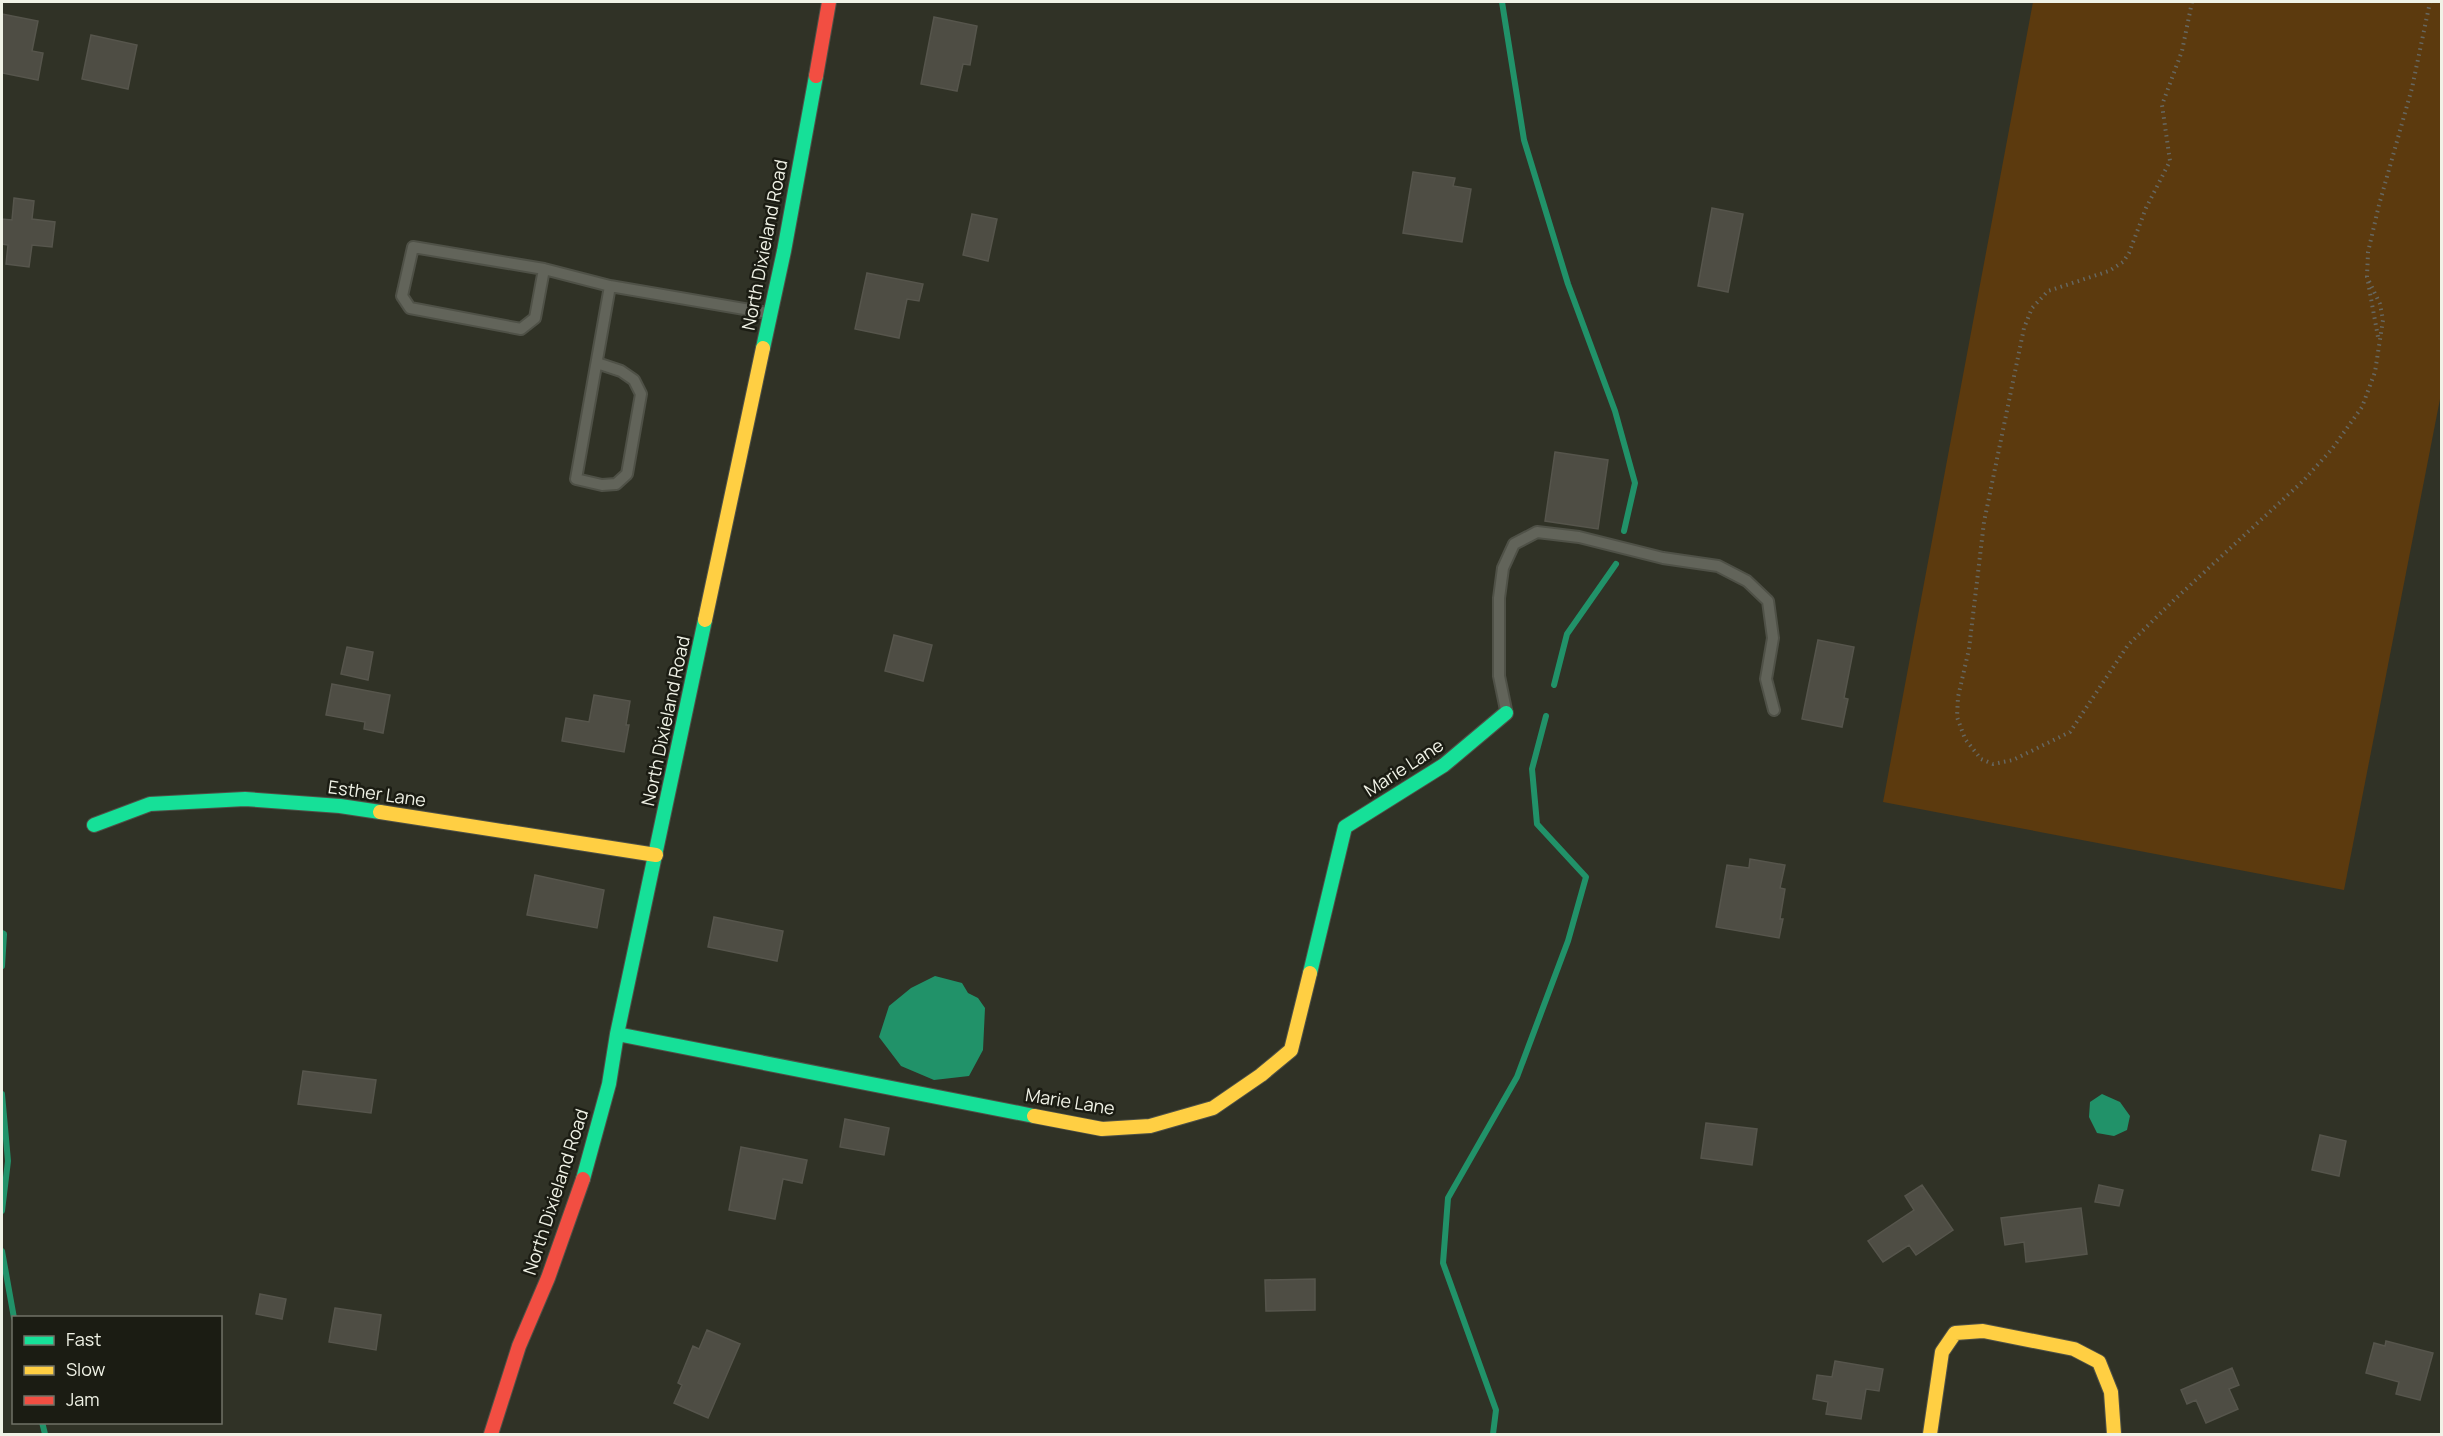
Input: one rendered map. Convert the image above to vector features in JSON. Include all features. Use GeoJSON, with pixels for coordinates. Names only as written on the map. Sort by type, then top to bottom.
{"type":"FeatureCollection","features":[{"type":"Feature","properties":{"kind":"street","name":"North Dixieland Road"},"geometry":{"type":"LineString","coordinates":[[491,1434],[519,1346],[548,1278],[582,1182],[609,1084],[617,1034],[771,314],[829,2]]}},
{"type":"Feature","properties":{"kind":"street","name":"Marie Lane"},"geometry":{"type":"LineString","coordinates":[[617,1034],[1102,1129],[1149,1126],[1213,1108],[1261,1075],[1291,1050],[1345,827],[1444,765],[1506,713]]}},
{"type":"Feature","properties":{"kind":"street","name":"Esther Lane"},"geometry":{"type":"LineString","coordinates":[[94,825],[150,804],[245,799],[340,806],[656,855]]}},
{"type":"Feature","properties":{"kind":"street"},"geometry":{"type":"LineString","coordinates":[[1930,1434],[1942,1352],[1955,1333],[1983,1331],[2074,1349],[2099,1362],[2110,1392],[2114,1434]]}},
{"type":"Feature","properties":{"kind":"lane"},"geometry":{"type":"LineString","coordinates":[[544,269],[535,318],[521,329],[410,308],[402,296],[413,247],[544,269],[610,286],[771,314]]}},
{"type":"Feature","properties":{"kind":"lane"},"geometry":{"type":"LineString","coordinates":[[597,363],[621,371],[634,380],[641,394],[627,474],[616,484],[602,485],[576,479],[610,286]]}},
{"type":"Feature","properties":{"kind":"lane"},"geometry":{"type":"LineString","coordinates":[[1506,713],[1499,676],[1499,598],[1503,568],[1514,544],[1537,532],[1579,537],[1663,558],[1718,566],[1747,581],[1768,601],[1773,638],[1766,679],[1774,710]]}},
{"type":"Feature","properties":{"kind":"path"},"geometry":{"type":"LineString","coordinates":[[2192,2],[2182,51],[2162,105],[2170,161],[2126,258],[2105,273],[2048,291],[2035,304],[2027,320],[1984,522],[1969,649],[1958,697],[1959,723],[1965,739],[1977,756],[1986,763],[2006,763],[2070,732],[2084,715],[2123,651],[2138,634],[2303,481],[2349,427],[2367,397],[2375,372],[2382,327],[2382,312],[2367,277]]}},
{"type":"Feature","properties":{"kind":"path"},"geometry":{"type":"LineString","coordinates":[[2378,343],[2367,264],[2373,227],[2412,88],[2430,2]]}},
{"type":"Feature","properties":{"kind":"shaded area"},"geometry":{"type":"Polygon","coordinates":[[[2033,2],[2441,2],[2441,394],[2344,890],[1883,802],[2033,2]]]}},
{"type":"Feature","properties":{"kind":"shaded area"},"geometry":{"type":"Polygon","coordinates":[[[935,976],[962,983],[968,993],[978,998],[985,1008],[983,1050],[969,1076],[934,1080],[901,1066],[879,1037],[889,1006],[911,988],[935,976]]]}},
{"type":"Feature","properties":{"kind":"shaded area"},"geometry":{"type":"Polygon","coordinates":[[[2102,1094],[2120,1102],[2130,1116],[2127,1130],[2114,1136],[2097,1133],[2089,1117],[2090,1102],[2102,1094]]]}},
{"type":"Feature","properties":{"kind":"building"},"geometry":{"type":"Polygon","coordinates":[[[2,14],[38,21],[32,51],[43,53],[38,80],[2,73],[2,14]]]}},
{"type":"Feature","properties":{"kind":"building"},"geometry":{"type":"Polygon","coordinates":[[[934,17],[977,26],[970,65],[963,64],[957,91],[921,84],[934,17]]]}},
{"type":"Feature","properties":{"kind":"building"},"geometry":{"type":"Polygon","coordinates":[[[91,35],[137,45],[128,89],[82,79],[91,35]]]}},
{"type":"Feature","properties":{"kind":"building"},"geometry":{"type":"Polygon","coordinates":[[[1413,172],[1455,178],[1453,186],[1471,189],[1462,242],[1403,233],[1413,172]]]}},
{"type":"Feature","properties":{"kind":"building"},"geometry":{"type":"Polygon","coordinates":[[[14,198],[34,201],[32,219],[55,222],[52,247],[32,245],[29,267],[6,264],[8,245],[2,244],[2,219],[12,220],[14,198]]]}},
{"type":"Feature","properties":{"kind":"building"},"geometry":{"type":"Polygon","coordinates":[[[1712,208],[1743,214],[1728,292],[1698,286],[1712,208]]]}},
{"type":"Feature","properties":{"kind":"building"},"geometry":{"type":"Polygon","coordinates":[[[972,214],[997,219],[988,261],[963,255],[972,214]]]}},
{"type":"Feature","properties":{"kind":"building"},"geometry":{"type":"Polygon","coordinates":[[[867,273],[923,284],[919,301],[907,299],[899,338],[855,329],[867,273]]]}},
{"type":"Feature","properties":{"kind":"building"},"geometry":{"type":"Polygon","coordinates":[[[1555,452],[1608,460],[1598,529],[1545,521],[1555,452]]]}},
{"type":"Feature","properties":{"kind":"building"},"geometry":{"type":"Polygon","coordinates":[[[894,635],[932,645],[923,681],[885,671],[894,635]]]}},
{"type":"Feature","properties":{"kind":"building"},"geometry":{"type":"Polygon","coordinates":[[[1818,640],[1854,647],[1844,698],[1848,699],[1842,727],[1802,719],[1818,640]]]}},
{"type":"Feature","properties":{"kind":"building"},"geometry":{"type":"Polygon","coordinates":[[[347,647],[373,652],[368,680],[341,674],[347,647]]]}},
{"type":"Feature","properties":{"kind":"building"},"geometry":{"type":"Polygon","coordinates":[[[332,684],[390,695],[383,733],[364,729],[365,722],[326,715],[332,684]]]}},
{"type":"Feature","properties":{"kind":"building"},"geometry":{"type":"Polygon","coordinates":[[[594,695],[630,701],[626,725],[629,725],[624,752],[562,741],[566,718],[589,722],[594,695]]]}},
{"type":"Feature","properties":{"kind":"building"},"geometry":{"type":"Polygon","coordinates":[[[1750,859],[1785,865],[1780,888],[1785,889],[1779,938],[1716,927],[1727,865],[1749,868],[1750,859]]]}},
{"type":"Feature","properties":{"kind":"building"},"geometry":{"type":"Polygon","coordinates":[[[535,875],[604,890],[597,928],[527,915],[535,875]]]}},
{"type":"Feature","properties":{"kind":"building"},"geometry":{"type":"Polygon","coordinates":[[[714,917],[783,931],[777,961],[708,947],[714,917]]]}},
{"type":"Feature","properties":{"kind":"building"},"geometry":{"type":"Polygon","coordinates":[[[303,1071],[376,1080],[371,1113],[298,1104],[303,1071]]]}},
{"type":"Feature","properties":{"kind":"building"},"geometry":{"type":"Polygon","coordinates":[[[845,1119],[889,1128],[884,1155],[840,1147],[845,1119]]]}},
{"type":"Feature","properties":{"kind":"building"},"geometry":{"type":"Polygon","coordinates":[[[1706,1123],[1757,1129],[1752,1165],[1701,1158],[1706,1123]]]}},
{"type":"Feature","properties":{"kind":"building"},"geometry":{"type":"Polygon","coordinates":[[[2320,1135],[2346,1141],[2339,1176],[2312,1170],[2320,1135]]]}},
{"type":"Feature","properties":{"kind":"building"},"geometry":{"type":"Polygon","coordinates":[[[741,1147],[807,1160],[802,1183],[783,1179],[775,1219],[729,1210],[741,1147]]]}},
{"type":"Feature","properties":{"kind":"building"},"geometry":{"type":"Polygon","coordinates":[[[1922,1185],[1953,1230],[1916,1255],[1909,1245],[1883,1262],[1868,1241],[1914,1210],[1905,1196],[1922,1185]]]}},
{"type":"Feature","properties":{"kind":"building"},"geometry":{"type":"Polygon","coordinates":[[[2099,1185],[2123,1190],[2119,1206],[2095,1202],[2099,1185]]]}},
{"type":"Feature","properties":{"kind":"building"},"geometry":{"type":"Polygon","coordinates":[[[2081,1208],[2087,1254],[2026,1262],[2024,1242],[2005,1245],[2001,1218],[2081,1208]]]}},
{"type":"Feature","properties":{"kind":"building"},"geometry":{"type":"Polygon","coordinates":[[[1315,1279],[1315,1310],[1266,1311],[1265,1280],[1315,1279]]]}},
{"type":"Feature","properties":{"kind":"building"},"geometry":{"type":"Polygon","coordinates":[[[260,1294],[286,1299],[282,1319],[256,1314],[260,1294]]]}},
{"type":"Feature","properties":{"kind":"building"},"geometry":{"type":"Polygon","coordinates":[[[335,1308],[381,1315],[376,1350],[329,1342],[335,1308]]]}},
{"type":"Feature","properties":{"kind":"building"},"geometry":{"type":"Polygon","coordinates":[[[707,1330],[740,1344],[708,1418],[674,1403],[682,1385],[678,1383],[693,1346],[699,1349],[707,1330]]]}},
{"type":"Feature","properties":{"kind":"building"},"geometry":{"type":"Polygon","coordinates":[[[2386,1341],[2433,1353],[2420,1400],[2396,1394],[2399,1382],[2366,1373],[2374,1343],[2385,1346],[2386,1341]]]}},
{"type":"Feature","properties":{"kind":"building"},"geometry":{"type":"Polygon","coordinates":[[[1835,1361],[1883,1369],[1879,1391],[1866,1389],[1861,1419],[1826,1414],[1828,1402],[1813,1399],[1817,1375],[1832,1377],[1835,1361]]]}},
{"type":"Feature","properties":{"kind":"building"},"geometry":{"type":"Polygon","coordinates":[[[2232,1368],[2239,1385],[2229,1389],[2238,1409],[2206,1423],[2196,1400],[2187,1404],[2181,1390],[2232,1368]]]}},
{"type":"Feature","properties":{"kind":"waterway"},"geometry":{"type":"LineString","coordinates":[[1502,2],[1524,140],[1568,284],[1615,411],[1635,483],[1624,531]]}},
{"type":"Feature","properties":{"kind":"waterway"},"geometry":{"type":"LineString","coordinates":[[1554,685],[1567,634],[1616,564]]}},
{"type":"Feature","properties":{"kind":"waterway"},"geometry":{"type":"LineString","coordinates":[[1493,1434],[1496,1410],[1443,1263],[1448,1198],[1517,1077],[1568,941],[1586,877],[1537,824],[1532,769],[1546,716]]}},
{"type":"Feature","properties":{"kind":"waterway"},"geometry":{"type":"LineString","coordinates":[[2,933],[4,934],[2,966]]}},
{"type":"Feature","properties":{"kind":"waterway"},"geometry":{"type":"LineString","coordinates":[[2,1094],[8,1161],[2,1211]]}},
{"type":"Feature","properties":{"kind":"waterway"},"geometry":{"type":"LineString","coordinates":[[2,1251],[14,1316]]}},
{"type":"Feature","properties":{"kind":"waterway"},"geometry":{"type":"LineString","coordinates":[[42,1424],[45,1434]]}},
{"type":"Feature","properties":{"kind":"traffic: fast"},"geometry":{"type":"LineString","coordinates":[[763,348],[784,251],[816,76]]}},
{"type":"Feature","properties":{"kind":"traffic: fast"},"geometry":{"type":"LineString","coordinates":[[583,1179],[609,1084],[617,1034],[705,620]]}},
{"type":"Feature","properties":{"kind":"traffic: fast"},"geometry":{"type":"LineString","coordinates":[[1310,973],[1345,827],[1444,765],[1506,713]]}},
{"type":"Feature","properties":{"kind":"traffic: fast"},"geometry":{"type":"LineString","coordinates":[[94,825],[150,804],[245,799],[340,806],[380,812]]}},
{"type":"Feature","properties":{"kind":"traffic: fast"},"geometry":{"type":"LineString","coordinates":[[617,1034],[1034,1116]]}},
{"type":"Feature","properties":{"kind":"traffic: slow"},"geometry":{"type":"LineString","coordinates":[[705,620],[763,348]]}},
{"type":"Feature","properties":{"kind":"traffic: slow"},"geometry":{"type":"LineString","coordinates":[[380,812],[656,855]]}},
{"type":"Feature","properties":{"kind":"traffic: slow"},"geometry":{"type":"LineString","coordinates":[[1034,1116],[1102,1129],[1150,1126],[1213,1108],[1261,1075],[1291,1050],[1310,973]]}},
{"type":"Feature","properties":{"kind":"traffic: slow"},"geometry":{"type":"LineString","coordinates":[[1930,1434],[1942,1352],[1955,1333],[1983,1331],[2074,1349],[2099,1362],[2111,1392],[2114,1434]]}},
{"type":"Feature","properties":{"kind":"traffic: jam"},"geometry":{"type":"LineString","coordinates":[[816,76],[829,2]]}},
{"type":"Feature","properties":{"kind":"traffic: jam"},"geometry":{"type":"LineString","coordinates":[[491,1434],[519,1346],[548,1278],[583,1179]]}}]}
